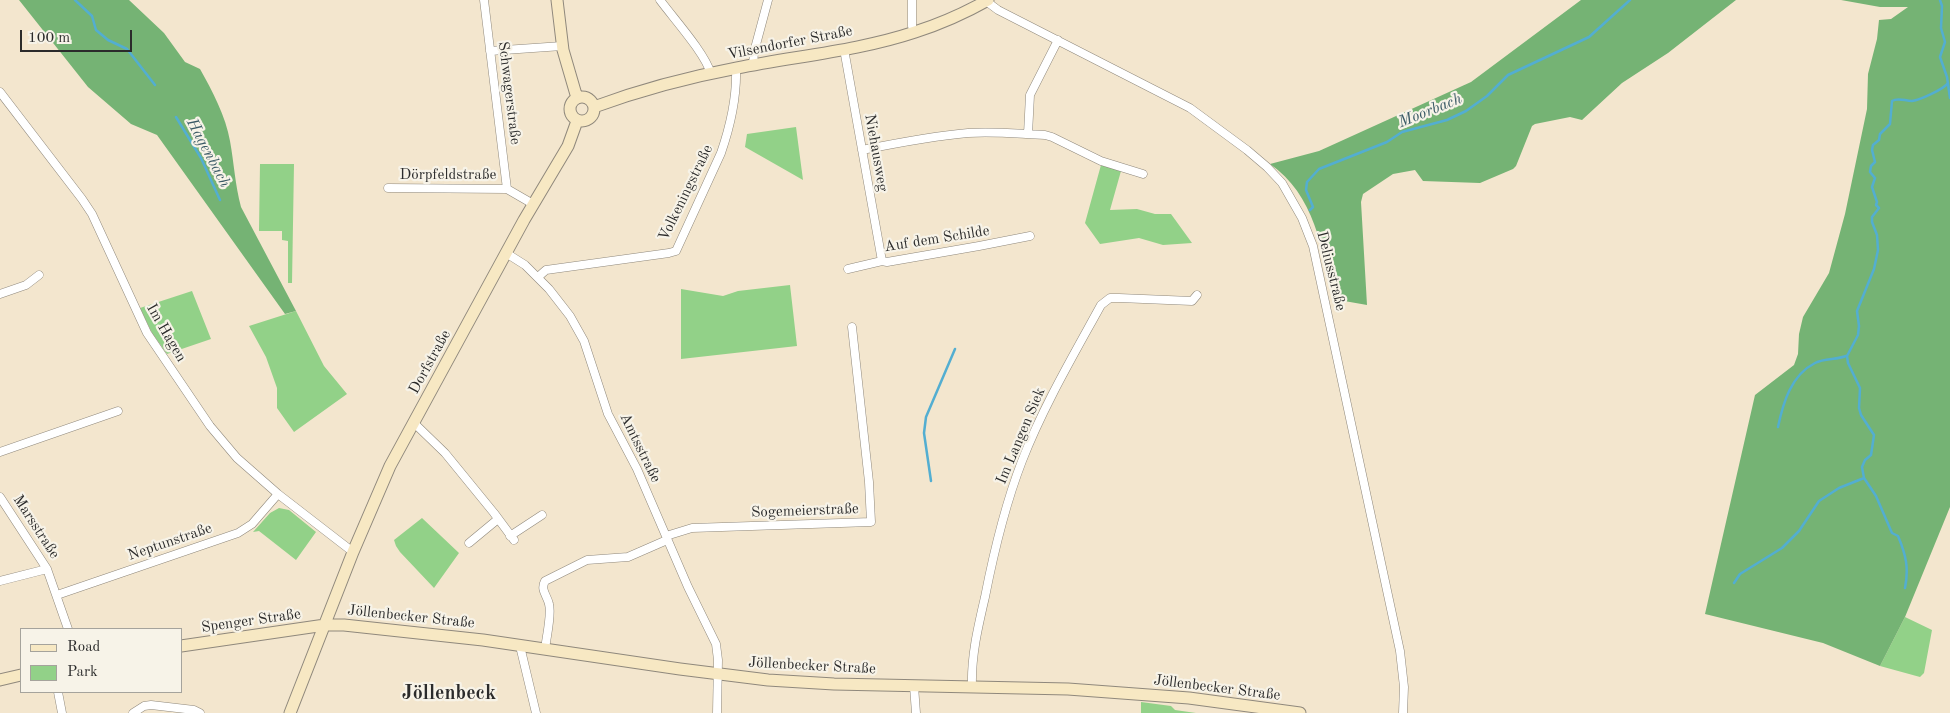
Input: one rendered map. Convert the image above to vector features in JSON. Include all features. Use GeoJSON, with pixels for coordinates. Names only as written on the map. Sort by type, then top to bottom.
{"type":"FeatureCollection","features":[{"type":"Feature","properties":{"kind":"main road"},"geometry":{"type":"LineString","coordinates":[[557,0],[562,46],[577,98]]}},
{"type":"Feature","properties":{"kind":"main road","name":"Vilsendorfer Straße"},"geometry":{"type":"LineString","coordinates":[[594,107],[630,94],[736,68],[844,49],[914,33],[939,24],[987,1]]}},
{"type":"Feature","properties":{"kind":"main road"},"geometry":{"type":"LineString","coordinates":[[577,98],[588,98],[594,107],[594,112],[590,119],[582,122],[572,117],[570,109],[572,101],[577,98]]}},
{"type":"Feature","properties":{"kind":"main road","name":"Dorfstraße"},"geometry":{"type":"LineString","coordinates":[[290,713],[353,552],[390,466],[533,204],[568,146],[577,121]]}},
{"type":"Feature","properties":{"kind":"main road","name":"Jöllenbecker Straße"},"geometry":{"type":"LineString","coordinates":[[325,625],[444,635],[718,674],[809,683],[1068,689],[1145,694],[1300,713]]}},
{"type":"Feature","properties":{"kind":"main road","name":"Spenger Straße"},"geometry":{"type":"LineString","coordinates":[[182,646],[325,625]]}},
{"type":"Feature","properties":{"kind":"main road"},"geometry":{"type":"LineString","coordinates":[[0,680],[20,675]]}},
{"type":"Feature","properties":{"kind":"street","name":"Schwagerstraße"},"geometry":{"type":"LineString","coordinates":[[484,0],[507,189]]}},
{"type":"Feature","properties":{"kind":"street"},"geometry":{"type":"LineString","coordinates":[[660,0],[697,49],[709,67],[711,74]]}},
{"type":"Feature","properties":{"kind":"street"},"geometry":{"type":"LineString","coordinates":[[753,65],[754,52],[768,0]]}},
{"type":"Feature","properties":{"kind":"street"},"geometry":{"type":"LineString","coordinates":[[912,0],[912,26],[914,33]]}},
{"type":"Feature","properties":{"kind":"street","name":"Deliusstraße"},"geometry":{"type":"LineString","coordinates":[[987,1],[998,10],[1190,108],[1267,166],[1282,183],[1302,218],[1313,246],[1400,651],[1404,687],[1403,713]]}},
{"type":"Feature","properties":{"kind":"street"},"geometry":{"type":"LineString","coordinates":[[1028,134],[1030,95],[1058,40]]}},
{"type":"Feature","properties":{"kind":"street"},"geometry":{"type":"LineString","coordinates":[[490,51],[562,46]]}},
{"type":"Feature","properties":{"kind":"street","name":"Niehausweg"},"geometry":{"type":"LineString","coordinates":[[844,49],[882,262]]}},
{"type":"Feature","properties":{"kind":"street","name":"Volkeningstraße"},"geometry":{"type":"LineString","coordinates":[[538,277],[546,270],[669,254],[676,251],[727,136],[736,80],[736,68]]}},
{"type":"Feature","properties":{"kind":"street","name":"Im Hagen"},"geometry":{"type":"LineString","coordinates":[[0,92],[92,214],[147,333],[210,426],[237,458],[278,494],[353,552]]}},
{"type":"Feature","properties":{"kind":"street"},"geometry":{"type":"LineString","coordinates":[[862,150],[911,140],[969,133],[1028,134],[1052,137],[1101,162],[1143,174]]}},
{"type":"Feature","properties":{"kind":"street","name":"Dörpfeldstraße"},"geometry":{"type":"LineString","coordinates":[[388,188],[507,189],[533,204]]}},
{"type":"Feature","properties":{"kind":"street","name":"Auf dem Schilde"},"geometry":{"type":"LineString","coordinates":[[848,269],[1030,236]]}},
{"type":"Feature","properties":{"kind":"street","name":"Amtsstraße"},"geometry":{"type":"LineString","coordinates":[[506,253],[525,265],[538,277],[561,303],[579,330],[588,351],[608,414],[637,469],[716,644],[718,652],[717,713]]}},
{"type":"Feature","properties":{"kind":"street"},"geometry":{"type":"LineString","coordinates":[[0,294],[26,286],[40,275]]}},
{"type":"Feature","properties":{"kind":"street","name":"Im Langen Siek"},"geometry":{"type":"LineString","coordinates":[[972,687],[973,652],[990,572],[1022,461],[1044,412],[1101,305],[1110,298],[1192,301],[1197,295]]}},
{"type":"Feature","properties":{"kind":"street","name":"Sogemeierstraße"},"geometry":{"type":"LineString","coordinates":[[667,538],[692,528],[870,522],[869,482],[852,327]]}},
{"type":"Feature","properties":{"kind":"street"},"geometry":{"type":"LineString","coordinates":[[0,452],[118,411]]}},
{"type":"Feature","properties":{"kind":"street"},"geometry":{"type":"LineString","coordinates":[[414,423],[445,452],[512,538],[542,515]]}},
{"type":"Feature","properties":{"kind":"street","name":"Neptunstraße"},"geometry":{"type":"LineString","coordinates":[[57,595],[238,533],[252,524],[278,494]]}},
{"type":"Feature","properties":{"kind":"street","name":"Marsstraße"},"geometry":{"type":"LineString","coordinates":[[0,496],[47,569],[68,628]]}},
{"type":"Feature","properties":{"kind":"street"},"geometry":{"type":"LineString","coordinates":[[469,543],[498,519]]}},
{"type":"Feature","properties":{"kind":"street"},"geometry":{"type":"LineString","coordinates":[[545,650],[550,610],[543,589],[545,581],[588,560],[628,557],[667,538]]}},
{"type":"Feature","properties":{"kind":"street"},"geometry":{"type":"LineString","coordinates":[[0,581],[47,569]]}},
{"type":"Feature","properties":{"kind":"street"},"geometry":{"type":"LineString","coordinates":[[520,646],[536,713]]}},
{"type":"Feature","properties":{"kind":"street"},"geometry":{"type":"LineString","coordinates":[[914,686],[916,713]]}},
{"type":"Feature","properties":{"kind":"street"},"geometry":{"type":"LineString","coordinates":[[58,693],[62,713]]}},
{"type":"Feature","properties":{"kind":"street"},"geometry":{"type":"LineString","coordinates":[[133,713],[144,706],[151,705],[194,710],[200,713]]}},
{"type":"Feature","properties":{"kind":"green space"},"geometry":{"type":"Polygon","coordinates":[[[19,0],[129,0],[164,33],[185,62],[200,69],[214,95],[225,123],[230,141],[241,207],[296,311],[285,314],[157,135],[131,124],[88,87],[19,0]]]}},
{"type":"Feature","properties":{"kind":"green space"},"geometry":{"type":"Polygon","coordinates":[[[1581,0],[1736,0],[1668,53],[1622,83],[1582,120],[1570,117],[1532,126],[1516,166],[1513,169],[1480,183],[1423,181],[1415,170],[1393,174],[1363,194],[1361,202],[1367,305],[1333,299],[1320,243],[1307,207],[1285,176],[1270,164],[1319,151],[1471,82],[1581,0]]]}},
{"type":"Feature","properties":{"kind":"green space"},"geometry":{"type":"Polygon","coordinates":[[[1841,0],[1950,0],[1950,507],[1905,617],[1880,666],[1823,643],[1705,614],[1755,395],[1794,365],[1798,354],[1799,334],[1803,317],[1829,273],[1845,214],[1867,109],[1868,74],[1877,39],[1879,20],[1891,19],[1908,7],[1880,7],[1841,0]]]}},
{"type":"Feature","properties":{"kind":"green space"},"geometry":{"type":"Polygon","coordinates":[[[796,127],[803,180],[745,147],[747,134],[796,127]]]}},
{"type":"Feature","properties":{"kind":"green space"},"geometry":{"type":"Polygon","coordinates":[[[260,164],[294,164],[292,283],[288,283],[288,241],[282,240],[282,231],[259,231],[260,164]]]}},
{"type":"Feature","properties":{"kind":"green space"},"geometry":{"type":"Polygon","coordinates":[[[1101,165],[1121,171],[1110,210],[1137,209],[1155,214],[1171,214],[1192,243],[1163,245],[1139,238],[1100,244],[1085,223],[1101,165]]]}},
{"type":"Feature","properties":{"kind":"green space"},"geometry":{"type":"Polygon","coordinates":[[[790,285],[797,346],[681,359],[681,289],[723,296],[738,291],[790,285]]]}},
{"type":"Feature","properties":{"kind":"green space"},"geometry":{"type":"Polygon","coordinates":[[[192,291],[211,339],[167,354],[152,333],[140,308],[192,291]]]}},
{"type":"Feature","properties":{"kind":"green space"},"geometry":{"type":"Polygon","coordinates":[[[296,311],[324,366],[347,394],[294,432],[277,408],[277,388],[266,357],[249,326],[296,311]]]}},
{"type":"Feature","properties":{"kind":"green space"},"geometry":{"type":"Polygon","coordinates":[[[279,508],[289,510],[316,532],[296,560],[259,531],[253,532],[270,513],[279,508]]]}},
{"type":"Feature","properties":{"kind":"green space"},"geometry":{"type":"Polygon","coordinates":[[[422,518],[459,553],[434,588],[400,552],[394,540],[422,518]]]}},
{"type":"Feature","properties":{"kind":"green space"},"geometry":{"type":"Polygon","coordinates":[[[1905,617],[1932,630],[1924,673],[1920,677],[1880,666],[1905,617]]]}},
{"type":"Feature","properties":{"kind":"green space"},"geometry":{"type":"Polygon","coordinates":[[[1141,702],[1171,706],[1175,710],[1196,713],[1141,713],[1141,702]]]}},
{"type":"Feature","properties":{"kind":"waterway","name":"Hagenbach"},"geometry":{"type":"LineString","coordinates":[[75,0],[92,16],[96,30],[108,40],[127,49],[155,85]]}},
{"type":"Feature","properties":{"kind":"waterway","name":"Moorbach"},"geometry":{"type":"LineString","coordinates":[[1310,210],[1313,207],[1306,190],[1307,182],[1319,169],[1387,142],[1402,132],[1447,120],[1466,111],[1487,96],[1508,75],[1589,37],[1630,0]]}},
{"type":"Feature","properties":{"kind":"waterway"},"geometry":{"type":"LineString","coordinates":[[1940,0],[1942,6],[1941,28],[1945,42],[1940,57],[1947,77],[1950,98]]}},
{"type":"Feature","properties":{"kind":"waterway"},"geometry":{"type":"LineString","coordinates":[[1905,588],[1907,568],[1901,543],[1898,536],[1892,533],[1876,496],[1864,478],[1862,467],[1865,460],[1871,455],[1874,435],[1861,415],[1859,408],[1860,388],[1848,363],[1847,356],[1858,335],[1857,311],[1874,269],[1878,250],[1877,235],[1872,222],[1872,217],[1879,208],[1876,205],[1877,202],[1872,187],[1875,178],[1870,172],[1871,166],[1875,162],[1872,150],[1873,145],[1879,140],[1880,134],[1890,124],[1892,101],[1897,99],[1916,100],[1937,91],[1948,83]]}},
{"type":"Feature","properties":{"kind":"waterway","name":"Hagenbach"},"geometry":{"type":"LineString","coordinates":[[176,117],[201,158],[220,200]]}},
{"type":"Feature","properties":{"kind":"waterway","name":"Moorbach"},"geometry":{"type":"LineString","coordinates":[[931,481],[924,433],[926,417],[955,349]]}},
{"type":"Feature","properties":{"kind":"waterway"},"geometry":{"type":"LineString","coordinates":[[1778,427],[1789,391],[1800,375],[1819,361],[1846,356]]}},
{"type":"Feature","properties":{"kind":"waterway"},"geometry":{"type":"LineString","coordinates":[[1734,583],[1740,574],[1782,548],[1799,531],[1819,501],[1839,488],[1864,478]]}},
{"type":"Feature","properties":{"kind":"district","name":"Jöllenbeck"},"geometry":{"type":"Point","coordinates":[449,694]}}]}
